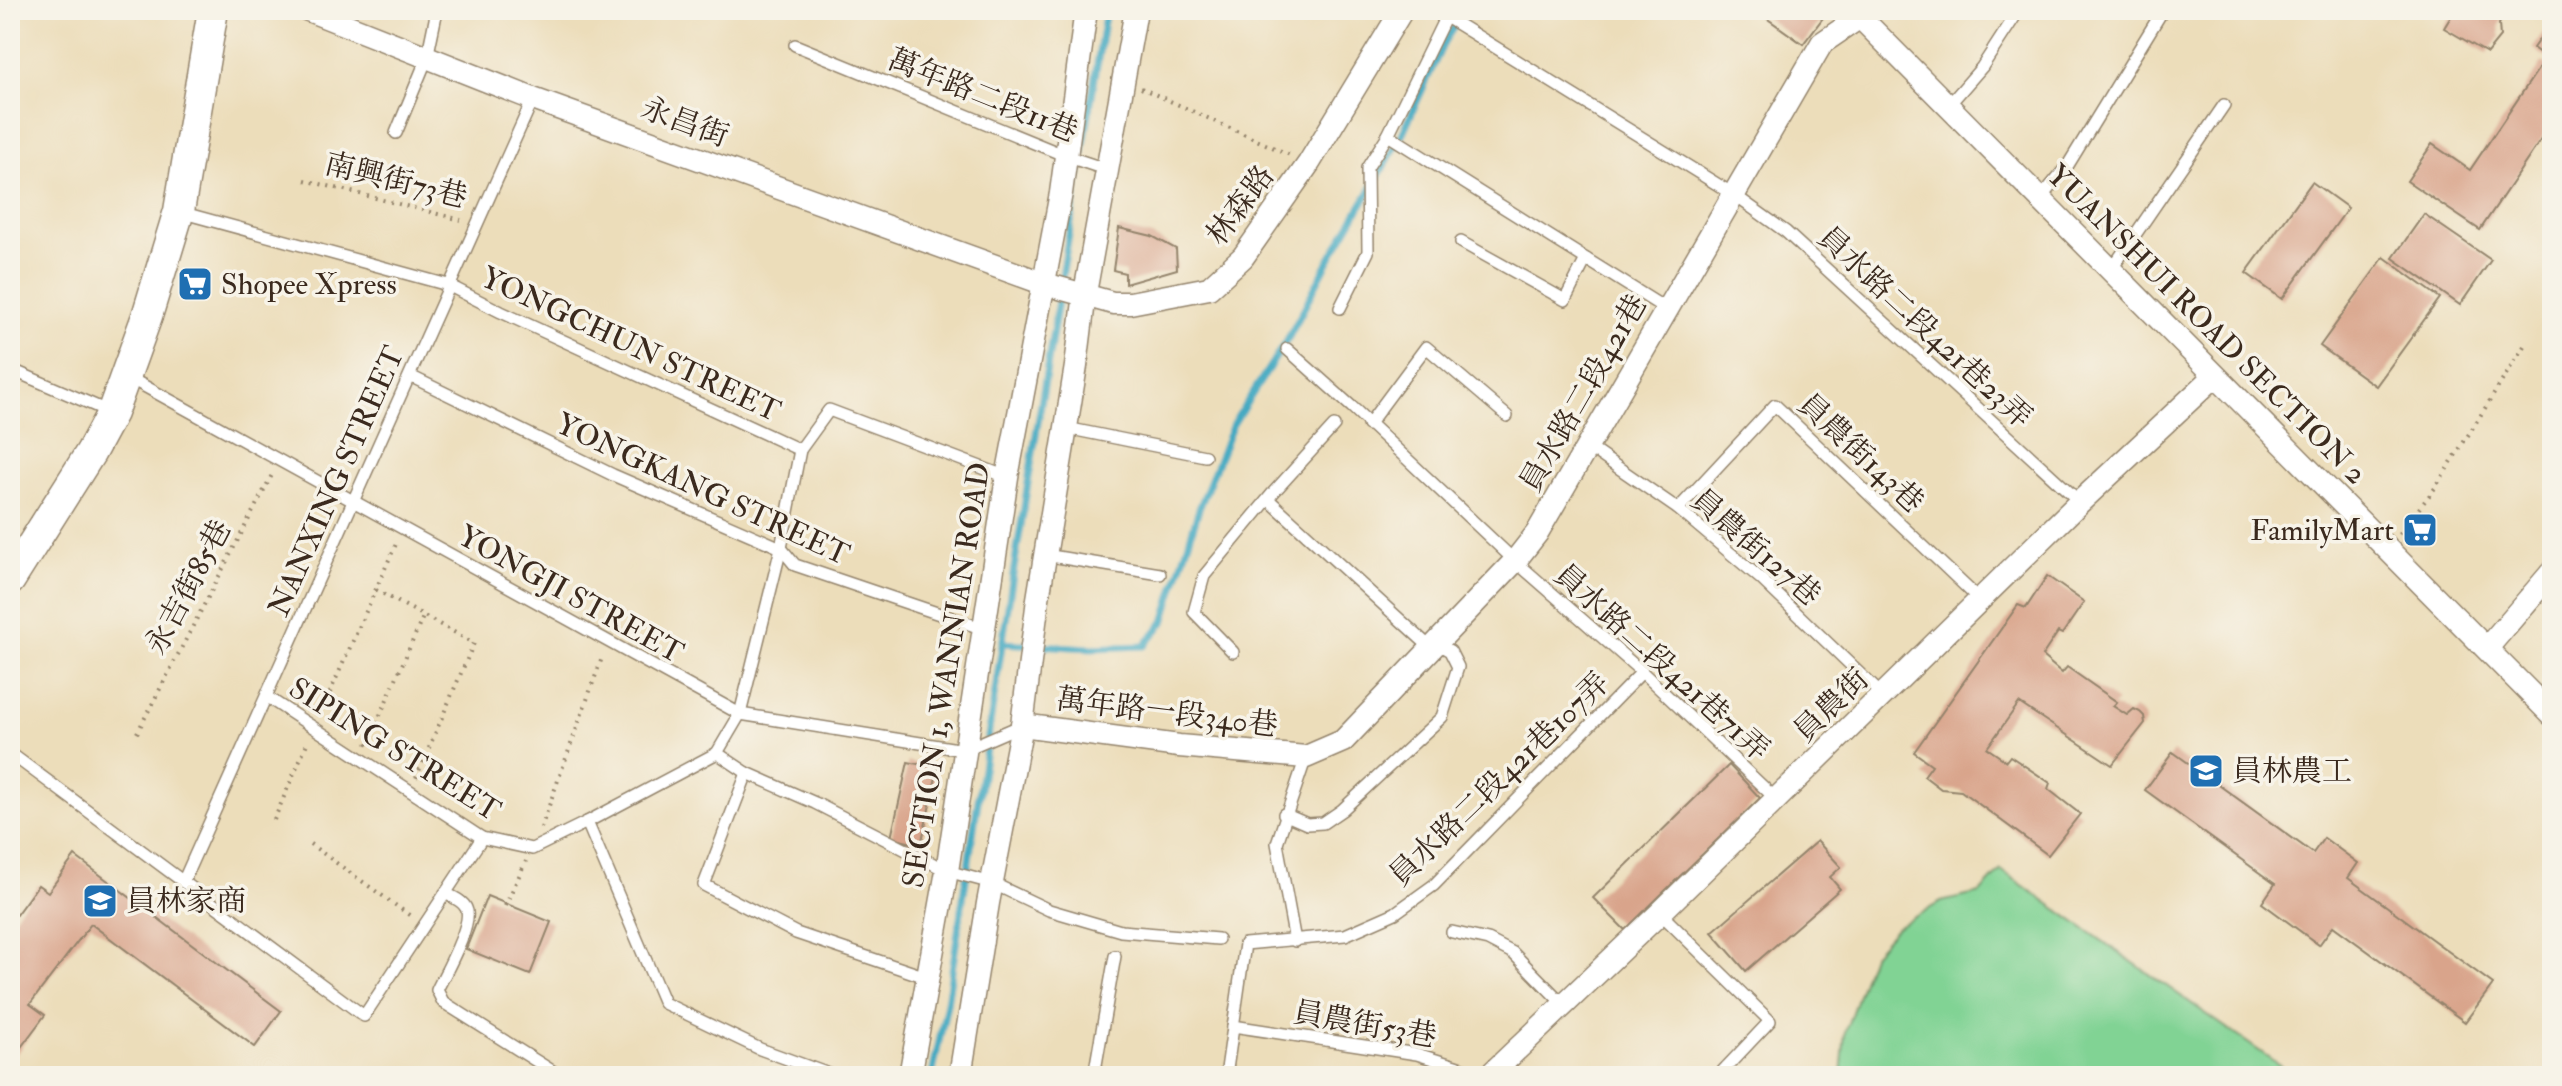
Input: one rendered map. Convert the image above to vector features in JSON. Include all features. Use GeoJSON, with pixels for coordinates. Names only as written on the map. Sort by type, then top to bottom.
{"type":"FeatureCollection","features":[{"type":"Feature","properties":{"kind":"street"},"geometry":{"type":"LineString","coordinates":[[13,572],[91,452],[112,413],[179,211],[213,10]]}},
{"type":"Feature","properties":{"kind":"street","name":"永昌街"},"geometry":{"type":"LineString","coordinates":[[308,10],[533,99],[1045,284]]}},
{"type":"Feature","properties":{"kind":"street","name":"SECTION 1, WANNIAN ROAD"},"geometry":{"type":"LineString","coordinates":[[910,1076],[947,871],[1007,477],[1045,284],[1086,10]]}},
{"type":"Feature","properties":{"kind":"street"},"geometry":{"type":"LineString","coordinates":[[960,1076],[1022,725],[1085,293],[1136,10]]}},
{"type":"Feature","properties":{"kind":"street","name":"林森路"},"geometry":{"type":"LineString","coordinates":[[1045,284],[1113,303],[1130,303],[1209,288],[1243,257],[1309,163],[1402,10]]}},
{"type":"Feature","properties":{"kind":"street","name":"YUANSHUI ROAD SECTION 2"},"geometry":{"type":"LineString","coordinates":[[1859,12],[1948,106],[2552,715]]}},
{"type":"Feature","properties":{"kind":"street","name":"員水路二段421巷"},"geometry":{"type":"LineString","coordinates":[[1306,757],[1343,741],[1515,561],[1537,533],[1822,43],[1859,12]]}},
{"type":"Feature","properties":{"kind":"street","name":"員農街"},"geometry":{"type":"LineString","coordinates":[[1488,1076],[1777,800],[2080,502],[2215,376]]}},
{"type":"Feature","properties":{"kind":"street"},"geometry":{"type":"LineString","coordinates":[[2487,648],[2552,572]]}},
{"type":"Feature","properties":{"kind":"street","name":"萬年路一段340巷"},"geometry":{"type":"LineString","coordinates":[[1022,725],[1179,746],[1306,757]]}},
{"type":"Feature","properties":{"kind":"lane"},"geometry":{"type":"LineString","coordinates":[[396,133],[427,58],[437,10]]}},
{"type":"Feature","properties":{"kind":"lane"},"geometry":{"type":"LineString","coordinates":[[1948,106],[1982,67],[2019,10]]}},
{"type":"Feature","properties":{"kind":"lane"},"geometry":{"type":"LineString","coordinates":[[2040,199],[2068,165],[2163,10]]}},
{"type":"Feature","properties":{"kind":"lane"},"geometry":{"type":"LineString","coordinates":[[1340,308],[1368,252],[1367,168],[1388,135],[1440,13]]}},
{"type":"Feature","properties":{"kind":"lane","name":"員水路二段421巷23弄"},"geometry":{"type":"LineString","coordinates":[[1440,13],[1733,194],[1786,232],[2080,502]]}},
{"type":"Feature","properties":{"kind":"lane","name":"萬年路二段11巷"},"geometry":{"type":"LineString","coordinates":[[795,45],[1066,156],[1109,170]]}},
{"type":"Feature","properties":{"kind":"lane","name":"NANXING STREET"},"geometry":{"type":"LineString","coordinates":[[183,882],[533,99]]}},
{"type":"Feature","properties":{"kind":"lane"},"geometry":{"type":"LineString","coordinates":[[2111,270],[2224,105]]}},
{"type":"Feature","properties":{"kind":"lane"},"geometry":{"type":"LineString","coordinates":[[1388,135],[1666,309]]}},
{"type":"Feature","properties":{"kind":"lane","name":"YONGCHUN STREET"},"geometry":{"type":"LineString","coordinates":[[179,211],[448,285],[800,450],[781,548],[740,714]]}},
{"type":"Feature","properties":{"kind":"lane"},"geometry":{"type":"LineString","coordinates":[[1461,242],[1565,300],[1586,259]]}},
{"type":"Feature","properties":{"kind":"lane"},"geometry":{"type":"LineString","coordinates":[[1368,425],[1426,347],[1507,416]]}},
{"type":"Feature","properties":{"kind":"lane","name":"員水路二段421巷71弄"},"geometry":{"type":"LineString","coordinates":[[1287,349],[1515,561],[1642,672],[1777,800]]}},
{"type":"Feature","properties":{"kind":"lane"},"geometry":{"type":"LineString","coordinates":[[10,369],[112,413]]}},
{"type":"Feature","properties":{"kind":"lane","name":"YONGJI STREET"},"geometry":{"type":"LineString","coordinates":[[125,376],[740,714],[964,750]]}},
{"type":"Feature","properties":{"kind":"lane","name":"YONGKANG STREET"},"geometry":{"type":"LineString","coordinates":[[410,376],[613,475],[781,548],[795,565],[984,629]]}},
{"type":"Feature","properties":{"kind":"lane","name":"員農街143巷"},"geometry":{"type":"LineString","coordinates":[[1678,509],[1775,405],[1981,601]]}},
{"type":"Feature","properties":{"kind":"lane"},"geometry":{"type":"LineString","coordinates":[[800,450],[829,410],[1007,477]]}},
{"type":"Feature","properties":{"kind":"lane"},"geometry":{"type":"LineString","coordinates":[[1233,652],[1194,612],[1204,576],[1334,426]]}},
{"type":"Feature","properties":{"kind":"lane"},"geometry":{"type":"LineString","coordinates":[[1066,428],[1205,456]]}},
{"type":"Feature","properties":{"kind":"lane","name":"員農街127巷"},"geometry":{"type":"LineString","coordinates":[[1587,446],[1678,509],[1761,579],[1883,696]]}},
{"type":"Feature","properties":{"kind":"lane"},"geometry":{"type":"LineString","coordinates":[[1269,500],[1432,649],[1443,647],[1450,651],[1458,667],[1442,717],[1342,810],[1323,823],[1307,824],[1284,814]]}},
{"type":"Feature","properties":{"kind":"lane"},"geometry":{"type":"LineString","coordinates":[[1045,555],[1160,574]]}},
{"type":"Feature","properties":{"kind":"lane","name":"員水路二段421巷107弄"},"geometry":{"type":"LineString","coordinates":[[1233,1026],[1245,944],[1345,935],[1395,913],[1434,885],[1642,672]]}},
{"type":"Feature","properties":{"kind":"lane","name":"SIPING STREET"},"geometry":{"type":"LineString","coordinates":[[267,697],[482,838],[532,849]]}},
{"type":"Feature","properties":{"kind":"lane"},"geometry":{"type":"LineString","coordinates":[[532,849],[717,753],[740,714]]}},
{"type":"Feature","properties":{"kind":"lane"},"geometry":{"type":"LineString","coordinates":[[964,750],[1022,725]]}},
{"type":"Feature","properties":{"kind":"lane"},"geometry":{"type":"LineString","coordinates":[[10,753],[364,1016],[482,838]]}},
{"type":"Feature","properties":{"kind":"lane"},"geometry":{"type":"LineString","coordinates":[[717,753],[747,773],[815,803],[947,871],[992,883],[1049,910],[1121,931],[1218,939]]}},
{"type":"Feature","properties":{"kind":"lane"},"geometry":{"type":"LineString","coordinates":[[1295,941],[1277,843],[1284,814],[1306,757]]}},
{"type":"Feature","properties":{"kind":"lane"},"geometry":{"type":"LineString","coordinates":[[747,773],[704,885],[796,933],[926,977]]}},
{"type":"Feature","properties":{"kind":"lane"},"geometry":{"type":"LineString","coordinates":[[587,822],[664,1003],[760,1049],[834,1076]]}},
{"type":"Feature","properties":{"kind":"lane"},"geometry":{"type":"LineString","coordinates":[[445,893],[467,909],[468,923],[437,990],[443,1002],[560,1076]]}},
{"type":"Feature","properties":{"kind":"lane"},"geometry":{"type":"LineString","coordinates":[[1660,913],[1770,1021],[1718,1076]]}},
{"type":"Feature","properties":{"kind":"lane"},"geometry":{"type":"LineString","coordinates":[[1452,932],[1488,940],[1513,953],[1563,1004]]}},
{"type":"Feature","properties":{"kind":"lane"},"geometry":{"type":"LineString","coordinates":[[1094,1076],[1115,956]]}},
{"type":"Feature","properties":{"kind":"lane"},"geometry":{"type":"LineString","coordinates":[[1226,1076],[1233,1026]]}},
{"type":"Feature","properties":{"kind":"lane","name":"員農街53巷"},"geometry":{"type":"LineString","coordinates":[[1233,1026],[1417,1054],[1488,1076]]}},
{"type":"Feature","properties":{"kind":"path"},"geometry":{"type":"LineString","coordinates":[[1124,80],[1309,163]]}},
{"type":"Feature","properties":{"kind":"path","name":"南興街73巷"},"geometry":{"type":"LineString","coordinates":[[305,180],[476,223]]}},
{"type":"Feature","properties":{"kind":"path"},"geometry":{"type":"LineString","coordinates":[[2388,548],[2435,488],[2524,346]]}},
{"type":"Feature","properties":{"kind":"path","name":"永吉街85巷"},"geometry":{"type":"LineString","coordinates":[[137,733],[279,462]]}},
{"type":"Feature","properties":{"kind":"path"},"geometry":{"type":"LineString","coordinates":[[274,820],[403,530]]}},
{"type":"Feature","properties":{"kind":"path"},"geometry":{"type":"LineString","coordinates":[[376,590],[474,643],[411,791]]}},
{"type":"Feature","properties":{"kind":"path"},"geometry":{"type":"LineString","coordinates":[[361,759],[423,617]]}},
{"type":"Feature","properties":{"kind":"path"},"geometry":{"type":"LineString","coordinates":[[505,906],[532,849],[607,642]]}},
{"type":"Feature","properties":{"kind":"path"},"geometry":{"type":"LineString","coordinates":[[310,844],[424,926]]}},
{"type":"Feature","properties":{"kind":"green space"},"geometry":{"type":"Polygon","coordinates":[[[2001,870],[2295,1076],[1841,1076],[1845,1032],[1872,955],[1897,927],[1941,902],[1980,893],[2001,870]]]}},
{"type":"Feature","properties":{"kind":"building"},"geometry":{"type":"Polygon","coordinates":[[[1772,10],[1820,10],[1825,15],[1803,44],[1765,17],[1772,10]]]}},
{"type":"Feature","properties":{"kind":"building"},"geometry":{"type":"Polygon","coordinates":[[[2455,10],[2507,10],[2499,24],[2500,37],[2487,53],[2444,28],[2455,10]]]}},
{"type":"Feature","properties":{"kind":"building"},"geometry":{"type":"Polygon","coordinates":[[[2552,21],[2552,62],[2533,48],[2552,21]]]}},
{"type":"Feature","properties":{"kind":"building"},"geometry":{"type":"Polygon","coordinates":[[[2543,62],[2552,68],[2552,123],[2480,230],[2407,181],[2432,144],[2470,170],[2543,62]]]}},
{"type":"Feature","properties":{"kind":"building"},"geometry":{"type":"Polygon","coordinates":[[[2312,182],[2348,208],[2282,299],[2246,273],[2312,182]]]}},
{"type":"Feature","properties":{"kind":"building"},"geometry":{"type":"Polygon","coordinates":[[[2424,214],[2491,260],[2460,305],[2393,258],[2424,214]]]}},
{"type":"Feature","properties":{"kind":"building"},"geometry":{"type":"Polygon","coordinates":[[[1119,228],[1152,236],[1176,249],[1177,269],[1125,284],[1125,273],[1113,270],[1119,228]]]}},
{"type":"Feature","properties":{"kind":"building"},"geometry":{"type":"Polygon","coordinates":[[[2384,257],[2440,298],[2376,386],[2320,346],[2384,257]]]}},
{"type":"Feature","properties":{"kind":"building"},"geometry":{"type":"Polygon","coordinates":[[[2047,576],[2084,602],[2042,656],[2062,673],[2067,667],[2117,702],[2113,706],[2127,715],[2134,709],[2140,712],[2145,723],[2112,765],[2019,703],[1987,748],[2006,761],[2010,756],[2050,783],[2048,789],[2080,814],[2048,855],[1961,791],[1941,789],[1924,776],[1932,765],[1914,752],[2018,605],[2026,608],[2047,576]]]}},
{"type":"Feature","properties":{"kind":"building"},"geometry":{"type":"Polygon","coordinates":[[[2173,752],[2313,853],[2324,838],[2358,863],[2348,878],[2493,984],[2465,1022],[2333,926],[2319,945],[2262,903],[2275,884],[2145,790],[2173,752]]]}},
{"type":"Feature","properties":{"kind":"building"},"geometry":{"type":"Polygon","coordinates":[[[908,762],[938,768],[921,845],[891,838],[908,762]]]}},
{"type":"Feature","properties":{"kind":"building"},"geometry":{"type":"Polygon","coordinates":[[[1729,765],[1760,798],[1625,930],[1593,898],[1729,765]]]}},
{"type":"Feature","properties":{"kind":"building"},"geometry":{"type":"Polygon","coordinates":[[[1817,841],[1841,867],[1830,877],[1840,889],[1746,971],[1712,932],[1817,841]]]}},
{"type":"Feature","properties":{"kind":"building"},"geometry":{"type":"Polygon","coordinates":[[[75,856],[281,1011],[255,1047],[91,924],[30,1004],[45,1015],[10,1062],[10,923],[38,885],[48,892],[75,856]]]}},
{"type":"Feature","properties":{"kind":"building"},"geometry":{"type":"Polygon","coordinates":[[[487,896],[551,922],[530,975],[466,949],[487,896]]]}},
{"type":"Feature","properties":{"kind":"waterway"},"geometry":{"type":"LineString","coordinates":[[932,1076],[947,1003],[1014,568],[1106,10]]}},
{"type":"Feature","properties":{"kind":"waterway"},"geometry":{"type":"LineString","coordinates":[[1002,643],[1091,648],[1144,646],[1164,622],[1199,509],[1233,424],[1290,335],[1327,264],[1399,141],[1445,40],[1465,10]]}},
{"type":"Feature","properties":{"kind":"place","name":"Shopee Xpress"},"geometry":{"type":"Point","coordinates":[195,284]}},
{"type":"Feature","properties":{"kind":"place","name":"FamilyMart"},"geometry":{"type":"Point","coordinates":[2420,530]}},
{"type":"Feature","properties":{"kind":"place","name":"員林農工"},"geometry":{"type":"Point","coordinates":[2206,771]}},
{"type":"Feature","properties":{"kind":"place","name":"員林家商"},"geometry":{"type":"Point","coordinates":[100,901]}}]}
